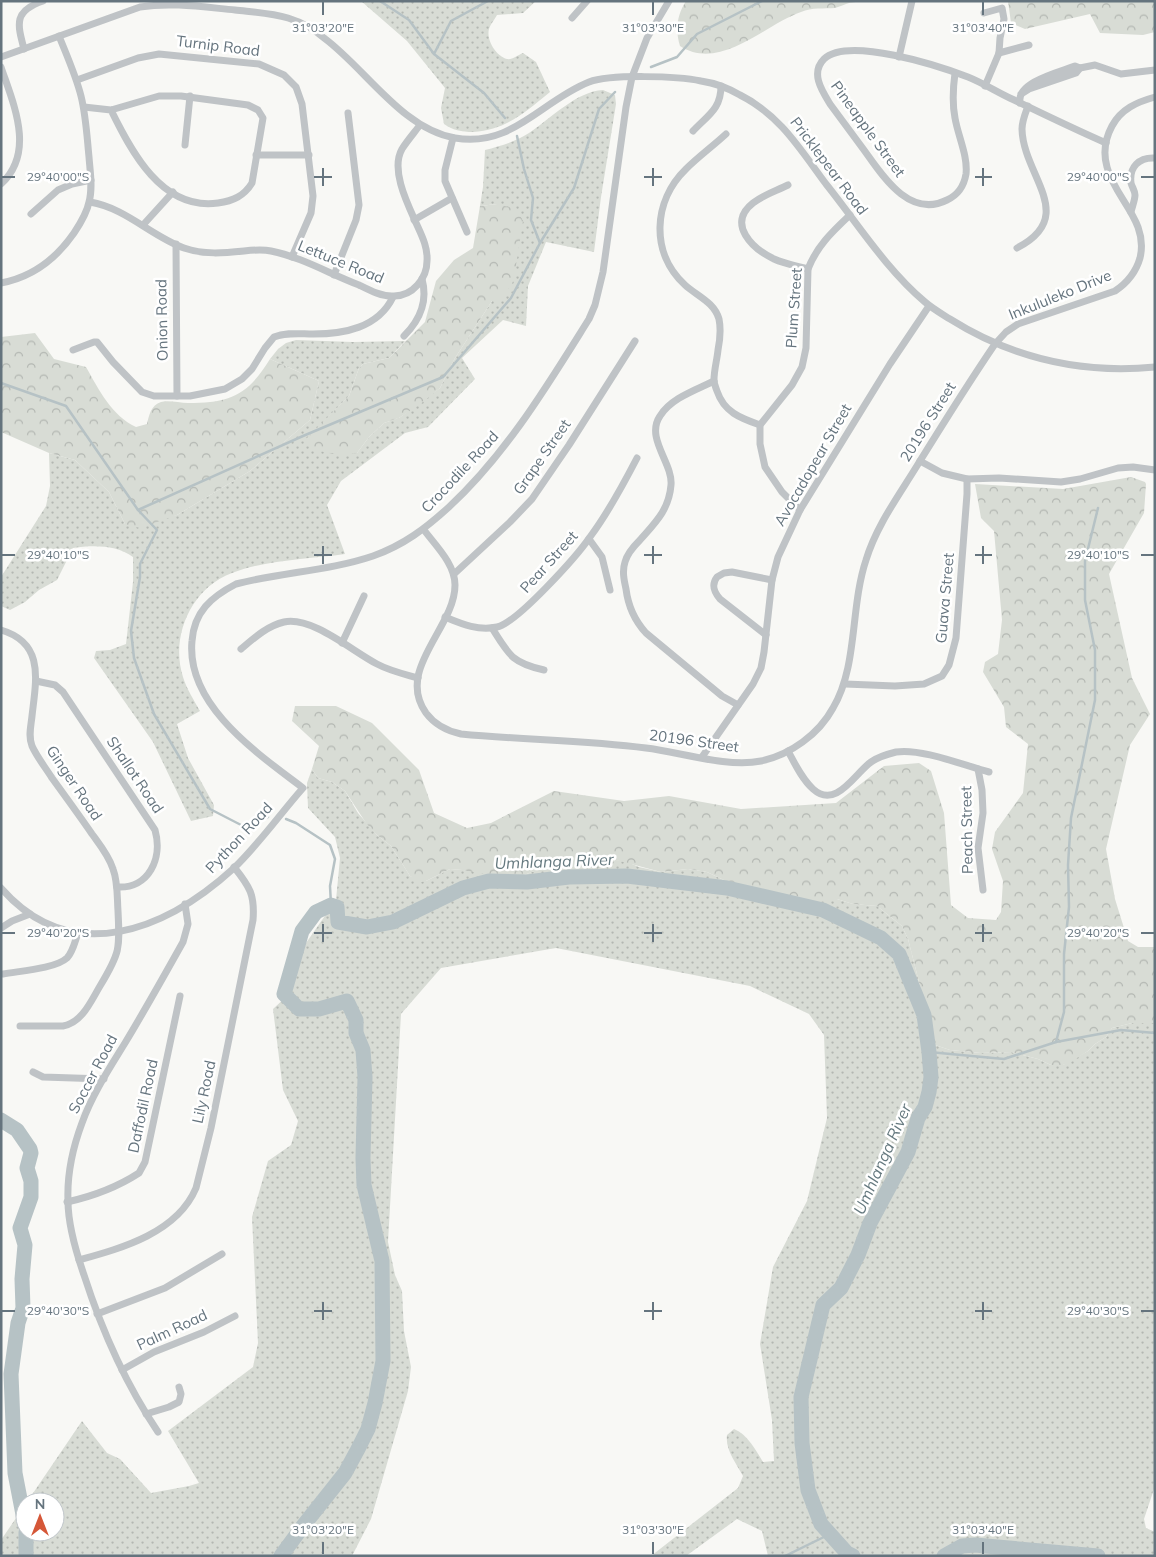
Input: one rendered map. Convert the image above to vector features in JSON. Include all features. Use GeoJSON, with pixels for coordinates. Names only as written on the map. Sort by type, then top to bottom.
{"type":"FeatureCollection","features":[{"type":"Feature","properties":{"kind":"street"},"geometry":{"type":"LineString","coordinates":[[24,49],[20,34],[20,17],[28,7],[43,1]]}},
{"type":"Feature","properties":{"kind":"street"},"geometry":{"type":"LineString","coordinates":[[572,18],[588,1]]}},
{"type":"Feature","properties":{"kind":"street","name":"Crocodile Road"},"geometry":{"type":"LineString","coordinates":[[303,788],[265,759],[230,727],[209,702],[198,685],[193,669],[192,643],[197,618],[209,601],[222,591],[236,584],[373,556],[424,530],[484,471],[511,438],[531,411],[595,305],[603,272],[626,106],[632,77],[647,38],[669,1]]}},
{"type":"Feature","properties":{"kind":"street"},"geometry":{"type":"LineString","coordinates":[[899,57],[912,1]]}},
{"type":"Feature","properties":{"kind":"street","name":"Pricklepear Road"},"geometry":{"type":"LineString","coordinates":[[1,57],[140,8],[187,3],[270,14],[296,21],[325,38],[420,125],[453,138],[476,140],[506,132],[576,88],[590,82],[632,77],[689,79],[721,86],[754,102],[782,126],[882,258],[929,306],[964,328],[995,344],[1025,355],[1066,365],[1124,370],[1155,367]]}},
{"type":"Feature","properties":{"kind":"street"},"geometry":{"type":"LineString","coordinates":[[984,13],[1002,8],[1004,19],[1000,38],[1000,53],[985,86]]}},
{"type":"Feature","properties":{"kind":"street"},"geometry":{"type":"LineString","coordinates":[[1,283],[24,276],[42,267],[52,259],[77,229],[90,202],[84,107],[77,80],[59,36]]}},
{"type":"Feature","properties":{"kind":"street"},"geometry":{"type":"LineString","coordinates":[[1000,53],[1029,45]]}},
{"type":"Feature","properties":{"kind":"street","name":"Pineapple Street"},"geometry":{"type":"LineString","coordinates":[[954,73],[954,108],[965,159],[965,178],[960,191],[950,199],[937,204],[917,202],[902,194],[889,183],[830,104],[822,92],[817,76],[823,61],[834,53],[864,51],[924,62],[954,73],[985,86],[1106,143]]}},
{"type":"Feature","properties":{"kind":"street","name":"Turnip Road"},"geometry":{"type":"LineString","coordinates":[[77,80],[138,58],[159,54],[259,64],[284,75],[296,87],[303,111],[313,205],[307,224],[292,257]]}},
{"type":"Feature","properties":{"kind":"street"},"geometry":{"type":"LineString","coordinates":[[1020,103],[1019,98],[1022,91],[1035,81],[1075,66],[1080,68],[1095,65],[1121,74],[1155,70]]}},
{"type":"Feature","properties":{"kind":"street"},"geometry":{"type":"LineString","coordinates":[[1,67],[17,115],[20,145],[14,168],[1,184]]}},
{"type":"Feature","properties":{"kind":"street"},"geometry":{"type":"LineString","coordinates":[[693,131],[717,107],[721,98],[721,86]]}},
{"type":"Feature","properties":{"kind":"street"},"geometry":{"type":"LineString","coordinates":[[84,107],[111,110],[159,96],[190,96],[239,103],[258,110],[263,118],[254,178],[248,190],[228,202],[196,204],[182,199],[155,178],[136,157],[111,110]]}},
{"type":"Feature","properties":{"kind":"street"},"geometry":{"type":"LineString","coordinates":[[186,145],[190,96]]}},
{"type":"Feature","properties":{"kind":"street","name":"Inkululeko Drive"},"geometry":{"type":"LineString","coordinates":[[995,344],[1006,332],[1018,324],[1108,294],[1127,282],[1138,263],[1141,248],[1140,231],[1108,171],[1105,160],[1106,143],[1113,125],[1126,110],[1139,102],[1155,98]]}},
{"type":"Feature","properties":{"kind":"street"},"geometry":{"type":"LineString","coordinates":[[1017,248],[1041,231],[1046,218],[1046,203],[1024,141],[1023,123],[1028,106]]}},
{"type":"Feature","properties":{"kind":"street"},"geometry":{"type":"LineString","coordinates":[[334,275],[356,220],[359,205],[348,113]]}},
{"type":"Feature","properties":{"kind":"street"},"geometry":{"type":"LineString","coordinates":[[404,336],[412,328],[421,311],[424,294],[422,279],[426,269],[427,254],[399,180],[399,161],[402,150],[420,125]]}},
{"type":"Feature","properties":{"kind":"street"},"geometry":{"type":"LineString","coordinates":[[726,134],[685,170],[673,186],[665,202],[660,219],[661,246],[672,271],[684,284],[711,305],[717,315],[720,333],[714,382],[719,397],[729,411],[760,425],[760,444],[765,466],[782,492],[800,510]]}},
{"type":"Feature","properties":{"kind":"street"},"geometry":{"type":"LineString","coordinates":[[453,138],[445,176],[446,186],[467,232]]}},
{"type":"Feature","properties":{"kind":"street"},"geometry":{"type":"LineString","coordinates":[[256,155],[309,155]]}},
{"type":"Feature","properties":{"kind":"street"},"geometry":{"type":"LineString","coordinates":[[1131,212],[1135,194],[1131,172],[1134,165],[1143,159],[1155,158]]}},
{"type":"Feature","properties":{"kind":"street"},"geometry":{"type":"LineString","coordinates":[[31,214],[65,186],[90,180]]}},
{"type":"Feature","properties":{"kind":"street"},"geometry":{"type":"LineString","coordinates":[[788,185],[753,203],[745,212],[741,222],[743,232],[752,244],[770,257],[808,269]]}},
{"type":"Feature","properties":{"kind":"street"},"geometry":{"type":"LineString","coordinates":[[143,225],[172,192]]}},
{"type":"Feature","properties":{"kind":"street"},"geometry":{"type":"LineString","coordinates":[[414,220],[452,198]]}},
{"type":"Feature","properties":{"kind":"street","name":"Lettuce Road"},"geometry":{"type":"LineString","coordinates":[[90,202],[109,207],[176,244],[202,252],[267,250],[292,257],[375,292],[393,297],[410,291],[422,279]]}},
{"type":"Feature","properties":{"kind":"street","name":"Plum Street"},"geometry":{"type":"LineString","coordinates":[[760,425],[792,386],[802,366],[806,348],[808,269],[822,242],[850,215]]}},
{"type":"Feature","properties":{"kind":"street","name":"Onion Road"},"geometry":{"type":"LineString","coordinates":[[176,244],[177,396]]}},
{"type":"Feature","properties":{"kind":"street"},"geometry":{"type":"LineString","coordinates":[[73,350],[97,342],[112,362],[142,392],[154,396],[209,393],[225,389],[247,375],[270,341],[279,335],[328,334],[359,328],[380,316],[393,297]]}},
{"type":"Feature","properties":{"kind":"street","name":"Avocadopear Street"},"geometry":{"type":"LineString","coordinates":[[702,757],[754,684],[761,668],[772,580],[778,557],[800,510],[890,364],[929,306]]}},
{"type":"Feature","properties":{"kind":"street","name":"Grape Street"},"geometry":{"type":"LineString","coordinates":[[454,574],[510,522],[532,498],[635,342]]}},
{"type":"Feature","properties":{"kind":"street","name":"20196 Street"},"geometry":{"type":"LineString","coordinates":[[454,574],[455,590],[445,617],[424,659],[418,678],[418,694],[423,709],[433,721],[453,732],[620,745],[727,762],[750,762],[769,759],[788,751],[820,727],[835,706],[845,684],[850,659],[856,600],[866,560],[878,532],[960,396],[995,344]]}},
{"type":"Feature","properties":{"kind":"street"},"geometry":{"type":"LineString","coordinates":[[714,382],[682,396],[658,418],[657,438],[672,477],[670,496],[660,518],[628,555],[624,569],[624,582],[636,620],[646,633],[722,696],[738,705]]}},
{"type":"Feature","properties":{"kind":"street","name":"Pear Street"},"geometry":{"type":"LineString","coordinates":[[445,617],[467,626],[492,628],[509,622],[527,607],[589,539],[637,458]]}},
{"type":"Feature","properties":{"kind":"street"},"geometry":{"type":"LineString","coordinates":[[920,461],[942,474],[966,479],[999,478],[1061,482],[1080,479],[1118,468],[1133,467],[1155,470]]}},
{"type":"Feature","properties":{"kind":"street","name":"Guava Street"},"geometry":{"type":"LineString","coordinates":[[845,684],[895,686],[924,684],[942,676],[949,665],[956,638],[967,494],[966,479]]}},
{"type":"Feature","properties":{"kind":"street"},"geometry":{"type":"LineString","coordinates":[[424,530],[445,557],[454,574]]}},
{"type":"Feature","properties":{"kind":"street"},"geometry":{"type":"LineString","coordinates":[[589,539],[602,557],[610,590]]}},
{"type":"Feature","properties":{"kind":"street"},"geometry":{"type":"LineString","coordinates":[[766,635],[720,599],[715,593],[713,584],[717,577],[727,572],[772,580]]}},
{"type":"Feature","properties":{"kind":"street"},"geometry":{"type":"LineString","coordinates":[[342,643],[364,596]]}},
{"type":"Feature","properties":{"kind":"street"},"geometry":{"type":"LineString","coordinates":[[241,649],[260,633],[275,625],[285,622],[298,622],[316,627],[391,671],[418,678]]}},
{"type":"Feature","properties":{"kind":"street"},"geometry":{"type":"LineString","coordinates":[[492,628],[512,657],[529,666],[544,670]]}},
{"type":"Feature","properties":{"kind":"street","name":"Ginger Road"},"geometry":{"type":"LineString","coordinates":[[1,630],[20,639],[26,645],[36,664],[30,732],[32,744],[41,762],[108,857],[114,871],[117,887],[119,947],[114,963],[87,1007],[76,1020],[68,1025],[20,1026]]}},
{"type":"Feature","properties":{"kind":"street","name":"Shallot Road"},"geometry":{"type":"LineString","coordinates":[[36,681],[55,686],[63,692],[155,830],[158,847],[154,865],[140,882],[129,887],[117,887]]}},
{"type":"Feature","properties":{"kind":"street","name":"Peach Street"},"geometry":{"type":"LineString","coordinates":[[788,751],[814,791],[824,795],[836,794],[843,790],[872,762],[895,752],[914,752],[988,772]]}},
{"type":"Feature","properties":{"kind":"street","name":"Peach Street"},"geometry":{"type":"LineString","coordinates":[[978,769],[982,790],[983,813],[978,848],[983,890]]}},
{"type":"Feature","properties":{"kind":"street","name":"Python Road"},"geometry":{"type":"LineString","coordinates":[[1,888],[30,914],[53,926],[78,933],[105,934],[119,932],[148,923],[208,890],[234,867],[303,788]]}},
{"type":"Feature","properties":{"kind":"street","name":"Lily Road"},"geometry":{"type":"LineString","coordinates":[[79,1260],[118,1248],[159,1229],[178,1215],[196,1188],[211,1128],[253,920],[253,896],[250,888],[234,867]]}},
{"type":"Feature","properties":{"kind":"street","name":"Soccer Road"},"geometry":{"type":"LineString","coordinates":[[158,1432],[122,1370],[97,1314],[73,1237],[68,1202],[74,1151],[81,1124],[104,1079],[183,942],[188,924],[185,904]]}},
{"type":"Feature","properties":{"kind":"street"},"geometry":{"type":"LineString","coordinates":[[1,928],[12,921],[30,914]]}},
{"type":"Feature","properties":{"kind":"street"},"geometry":{"type":"LineString","coordinates":[[2,974],[43,967],[63,961],[69,955],[78,933]]}},
{"type":"Feature","properties":{"kind":"street","name":"Daffodil Road"},"geometry":{"type":"LineString","coordinates":[[68,1202],[112,1188],[142,1169],[180,996]]}},
{"type":"Feature","properties":{"kind":"street"},"geometry":{"type":"LineString","coordinates":[[33,1072],[42,1077],[104,1079]]}},
{"type":"Feature","properties":{"kind":"street"},"geometry":{"type":"LineString","coordinates":[[97,1314],[165,1288],[222,1254]]}},
{"type":"Feature","properties":{"kind":"street","name":"Palm Road"},"geometry":{"type":"LineString","coordinates":[[122,1370],[154,1352],[204,1332],[235,1316]]}},
{"type":"Feature","properties":{"kind":"street"},"geometry":{"type":"LineString","coordinates":[[146,1414],[179,1402],[181,1394],[179,1387]]}},
{"type":"Feature","properties":{"kind":"green space"},"geometry":{"type":"Polygon","coordinates":[[[361,1],[536,1],[523,13],[497,15],[488,33],[490,43],[499,55],[511,59],[523,53],[536,62],[550,92],[515,119],[496,128],[473,132],[450,128],[444,124],[441,108],[445,88],[407,41],[361,1]]]}},
{"type":"Feature","properties":{"kind":"green space"},"geometry":{"type":"Polygon","coordinates":[[[686,1],[862,1],[848,3],[835,8],[805,10],[787,18],[742,44],[711,53],[695,53],[680,46],[678,23],[686,1]]]}},
{"type":"Feature","properties":{"kind":"green space"},"geometry":{"type":"Polygon","coordinates":[[[1008,1],[1155,1],[1155,32],[1143,35],[1100,33],[1090,14],[1025,29],[1011,23],[1008,1]]]}},
{"type":"Feature","properties":{"kind":"green space"},"geometry":{"type":"Polygon","coordinates":[[[603,90],[615,95],[616,104],[594,252],[546,242],[528,286],[526,326],[503,320],[462,358],[475,379],[428,427],[405,433],[341,481],[327,505],[345,554],[258,565],[232,573],[218,580],[205,590],[187,616],[179,646],[180,662],[185,682],[200,711],[177,724],[188,758],[214,805],[213,816],[191,821],[153,742],[94,658],[96,651],[110,650],[126,644],[133,582],[133,557],[112,548],[89,546],[73,548],[57,580],[10,610],[1,606],[1,577],[46,506],[50,486],[49,453],[75,460],[109,492],[125,524],[177,515],[250,471],[310,420],[319,381],[270,359],[278,349],[286,343],[296,340],[405,341],[389,358],[363,364],[359,368],[349,396],[307,439],[357,453],[369,437],[384,423],[399,418],[440,388],[455,358],[492,301],[499,300],[497,204],[480,206],[485,150],[518,139],[574,100],[583,95],[603,90]]]}},
{"type":"Feature","properties":{"kind":"green space"},"geometry":{"type":"Polygon","coordinates":[[[497,204],[517,209],[523,221],[514,278],[512,284],[499,301],[492,301],[455,358],[440,388],[399,418],[384,423],[369,437],[357,453],[329,453],[315,448],[306,439],[349,396],[359,368],[363,364],[389,358],[425,322],[436,281],[454,260],[473,248],[480,206],[497,204]]]}},
{"type":"Feature","properties":{"kind":"green space"},"geometry":{"type":"Polygon","coordinates":[[[35,333],[54,359],[86,367],[113,409],[127,422],[136,427],[147,424],[153,408],[161,402],[203,403],[227,399],[245,389],[254,381],[270,359],[319,381],[310,420],[250,471],[177,515],[140,528],[125,524],[109,492],[75,460],[49,453],[1,432],[1,337],[35,333]]]}},
{"type":"Feature","properties":{"kind":"green space"},"geometry":{"type":"Polygon","coordinates":[[[1131,477],[1146,484],[1144,513],[1109,574],[1132,678],[1150,714],[1130,745],[1106,849],[1115,899],[1128,941],[1138,947],[1155,947],[1155,1023],[1132,1023],[1112,1028],[1106,1037],[1088,1051],[1063,1065],[1051,1065],[1038,1059],[1011,1052],[981,1053],[950,1050],[935,1045],[929,1033],[929,1021],[908,939],[902,926],[877,906],[853,904],[837,899],[800,899],[728,882],[707,872],[688,869],[661,872],[616,860],[607,861],[592,867],[537,870],[507,878],[450,869],[421,882],[410,876],[391,846],[366,823],[345,791],[332,782],[318,778],[312,769],[319,746],[292,721],[295,706],[336,706],[372,723],[419,770],[434,813],[467,828],[491,823],[554,791],[624,801],[669,796],[741,809],[836,803],[884,766],[919,763],[931,771],[944,813],[951,905],[968,918],[996,920],[1001,912],[1003,881],[992,849],[995,832],[1023,793],[1028,744],[1006,727],[1004,707],[983,672],[985,662],[998,654],[1002,620],[994,531],[981,518],[975,484],[1063,489],[1131,477]]]}},
{"type":"Feature","properties":{"kind":"green space"},"geometry":{"type":"Polygon","coordinates":[[[312,769],[318,778],[332,782],[345,791],[358,813],[377,835],[391,846],[410,876],[426,881],[450,869],[524,875],[537,870],[592,867],[607,861],[616,860],[661,872],[688,869],[707,872],[728,882],[800,899],[837,899],[853,904],[877,906],[902,926],[908,939],[929,1021],[929,1033],[935,1045],[950,1050],[981,1053],[1011,1052],[1038,1059],[1051,1065],[1063,1065],[1088,1051],[1106,1037],[1112,1028],[1132,1023],[1155,1023],[1155,1486],[1144,1519],[1146,1528],[1155,1532],[1155,1556],[768,1556],[762,1531],[737,1519],[686,1556],[651,1556],[738,1488],[743,1476],[732,1456],[727,1441],[727,1435],[734,1429],[747,1439],[763,1462],[774,1461],[772,1420],[760,1344],[773,1267],[807,1201],[827,1118],[824,1035],[809,1014],[750,986],[556,948],[441,968],[401,1014],[388,1242],[395,1275],[402,1291],[404,1331],[411,1367],[408,1391],[371,1519],[352,1556],[1,1556],[1,1540],[15,1520],[15,1542],[65,1542],[65,1492],[34,1492],[82,1421],[107,1453],[120,1459],[151,1493],[199,1483],[168,1431],[253,1367],[258,1343],[252,1217],[268,1161],[291,1145],[298,1121],[283,1090],[273,1009],[288,995],[306,943],[336,900],[340,858],[335,837],[308,808],[307,783],[312,769]]]}},
{"type":"Feature","properties":{"kind":"waterway"},"geometry":{"type":"LineString","coordinates":[[380,1],[409,20],[434,54],[484,93],[505,118]]}},
{"type":"Feature","properties":{"kind":"waterway"},"geometry":{"type":"LineString","coordinates":[[434,54],[451,21],[488,1]]}},
{"type":"Feature","properties":{"kind":"waterway"},"geometry":{"type":"LineString","coordinates":[[651,67],[677,57],[697,34],[762,1]]}},
{"type":"Feature","properties":{"kind":"waterway"},"geometry":{"type":"LineString","coordinates":[[138,510],[303,436],[443,377],[511,298],[540,243],[574,188],[599,109],[615,92]]}},
{"type":"Feature","properties":{"kind":"waterway"},"geometry":{"type":"LineString","coordinates":[[517,136],[533,198],[531,220],[540,243]]}},
{"type":"Feature","properties":{"kind":"waterway"},"geometry":{"type":"LineString","coordinates":[[1,383],[66,406],[138,510],[157,530],[140,564],[140,577],[131,631],[134,658],[154,714],[210,809],[243,826],[268,817]]}},
{"type":"Feature","properties":{"kind":"waterway"},"geometry":{"type":"LineString","coordinates":[[1056,1042],[1064,1012],[1064,954],[1069,907],[1068,865],[1071,818],[1095,700],[1095,650],[1085,600],[1085,561],[1098,508]]}},
{"type":"Feature","properties":{"kind":"waterway"},"geometry":{"type":"LineString","coordinates":[[286,819],[296,823],[330,845],[335,859],[330,886],[331,905]]}},
{"type":"Feature","properties":{"kind":"waterway","name":"Umhlanga River"},"geometry":{"type":"LineString","coordinates":[[281,1556],[345,1473],[358,1449],[368,1429],[383,1361],[382,1261],[364,1185],[365,1077],[363,1050],[356,1033],[356,1020],[347,1001],[319,1009],[299,1009],[284,994],[302,931],[316,912],[331,905],[337,907],[338,922],[367,927],[393,922],[463,888],[489,881],[527,882],[569,877],[627,876],[727,888],[823,910],[881,938],[899,954],[924,1015],[931,1077],[925,1107],[918,1118],[908,1152],[870,1223],[858,1255],[841,1288],[823,1305],[801,1397],[802,1443],[808,1490],[821,1524],[847,1553],[853,1556]]}},
{"type":"Feature","properties":{"kind":"waterway"},"geometry":{"type":"LineString","coordinates":[[929,1052],[1004,1059],[1056,1042],[1121,1030],[1155,1033]]}},
{"type":"Feature","properties":{"kind":"waterway","name":"Umhlanga River"},"geometry":{"type":"LineString","coordinates":[[1,1120],[17,1130],[31,1153],[27,1168],[31,1181],[31,1197],[20,1228],[25,1245],[22,1279],[23,1308],[18,1323],[11,1374],[15,1473],[19,1492]]}},
{"type":"Feature","properties":{"kind":"waterway"},"geometry":{"type":"LineString","coordinates":[[785,1556],[830,1534]]}},
{"type":"Feature","properties":{"kind":"waterway","name":"Umhlanga River"},"geometry":{"type":"LineString","coordinates":[[26,1542],[26,1556]]}},
{"type":"Feature","properties":{"kind":"waterway","name":"Umhlanga River"},"geometry":{"type":"LineString","coordinates":[[944,1556],[962,1546],[975,1545],[1098,1556]]}}]}
